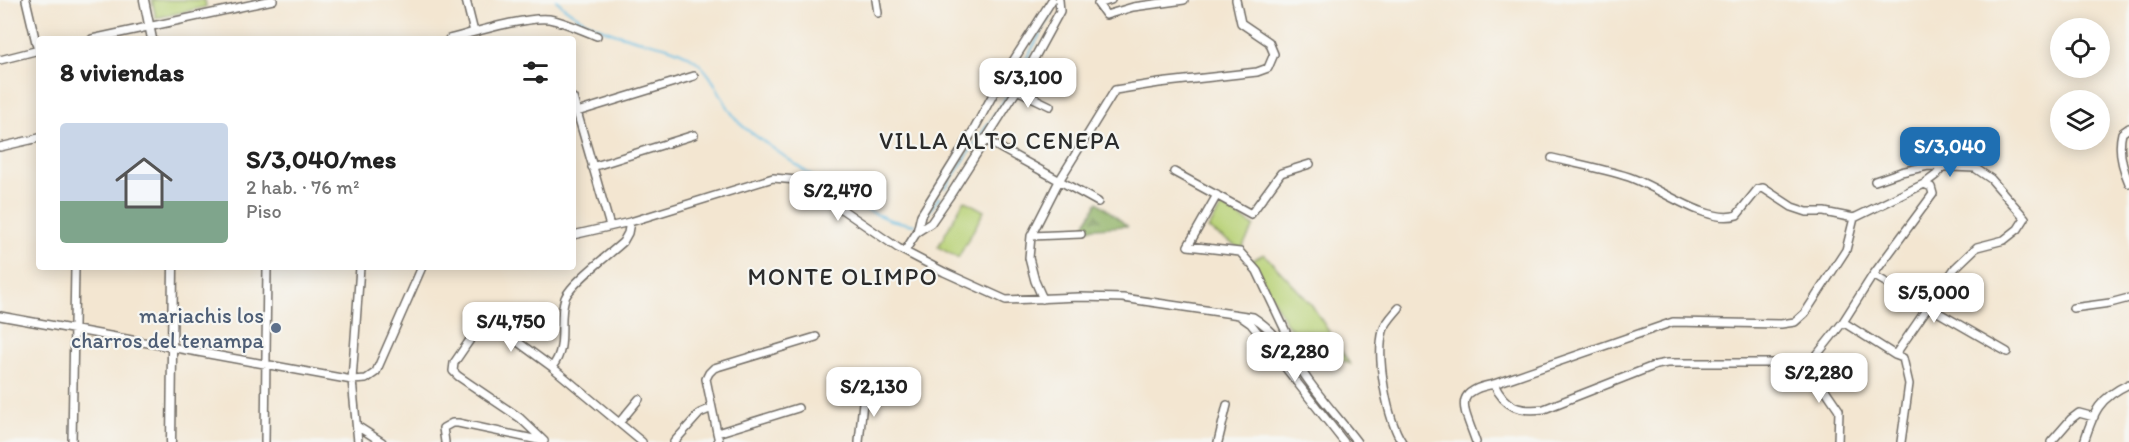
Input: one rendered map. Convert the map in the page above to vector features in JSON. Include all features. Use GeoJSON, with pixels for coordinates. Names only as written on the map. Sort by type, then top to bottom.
{"type":"FeatureCollection","features":[{"type":"Feature","properties":{"kind":"street"},"geometry":{"type":"LineString","coordinates":[[26,0],[36,42]]}},
{"type":"Feature","properties":{"kind":"street"},"geometry":{"type":"LineString","coordinates":[[144,0],[152,36]]}},
{"type":"Feature","properties":{"kind":"street"},"geometry":{"type":"LineString","coordinates":[[106,36],[273,0]]}},
{"type":"Feature","properties":{"kind":"street"},"geometry":{"type":"LineString","coordinates":[[466,0],[474,33]]}},
{"type":"Feature","properties":{"kind":"street"},"geometry":{"type":"LineString","coordinates":[[876,0],[878,13]]}},
{"type":"Feature","properties":{"kind":"street"},"geometry":{"type":"LineString","coordinates":[[905,251],[917,230],[919,218],[972,133],[1001,80],[1052,0]]}},
{"type":"Feature","properties":{"kind":"street"},"geometry":{"type":"LineString","coordinates":[[917,230],[931,222],[1017,90],[1060,11],[1059,0]]}},
{"type":"Feature","properties":{"kind":"street"},"geometry":{"type":"LineString","coordinates":[[1111,0],[1098,4],[1106,15],[1133,7],[1184,0]]}},
{"type":"Feature","properties":{"kind":"street"},"geometry":{"type":"LineString","coordinates":[[1043,299],[1029,258],[1031,236],[1059,181],[1115,90],[1257,72],[1268,68],[1274,54],[1269,42],[1241,23],[1236,0]]}},
{"type":"Feature","properties":{"kind":"street"},"geometry":{"type":"LineString","coordinates":[[462,36],[531,20],[547,19],[568,24],[597,36]]}},
{"type":"Feature","properties":{"kind":"street"},"geometry":{"type":"LineString","coordinates":[[0,60],[36,51]]}},
{"type":"Feature","properties":{"kind":"street"},"geometry":{"type":"LineString","coordinates":[[577,112],[694,76]]}},
{"type":"Feature","properties":{"kind":"street"},"geometry":{"type":"LineString","coordinates":[[1017,90],[1050,106]]}},
{"type":"Feature","properties":{"kind":"street"},"geometry":{"type":"LineString","coordinates":[[576,108],[610,226]]}},
{"type":"Feature","properties":{"kind":"street"},"geometry":{"type":"LineString","coordinates":[[2129,128],[2122,133],[2120,140],[2121,157],[2129,183]]}},
{"type":"Feature","properties":{"kind":"street"},"geometry":{"type":"LineString","coordinates":[[592,166],[694,135]]}},
{"type":"Feature","properties":{"kind":"street"},"geometry":{"type":"LineString","coordinates":[[0,147],[36,139]]}},
{"type":"Feature","properties":{"kind":"street"},"geometry":{"type":"LineString","coordinates":[[984,139],[1098,202]]}},
{"type":"Feature","properties":{"kind":"street"},"geometry":{"type":"LineString","coordinates":[[1552,158],[1630,177],[1713,216],[1737,215],[1758,189],[1763,188],[1792,207],[1806,212],[1824,212],[1854,218],[1924,184],[1936,175],[1942,168],[1941,166]]}},
{"type":"Feature","properties":{"kind":"street"},"geometry":{"type":"LineString","coordinates":[[1174,172],[1251,214],[1281,172],[1310,164]]}},
{"type":"Feature","properties":{"kind":"street"},"geometry":{"type":"LineString","coordinates":[[1875,181],[1928,166],[1975,168],[1983,172],[2025,218],[2018,229],[2004,240],[1972,250],[1955,268],[1894,356]]}},
{"type":"Feature","properties":{"kind":"street"},"geometry":{"type":"LineString","coordinates":[[576,233],[630,222],[762,181],[785,177],[808,186],[905,251],[944,272],[1006,300],[1123,298],[1253,317],[1263,323],[1292,355],[1308,380],[1357,442]]}},
{"type":"Feature","properties":{"kind":"street"},"geometry":{"type":"LineString","coordinates":[[1494,384],[1500,396],[1510,405],[1526,411],[1544,409],[1656,365],[1667,363],[1807,363],[1816,356],[1843,322],[1873,275],[1932,196],[1932,189],[1929,185],[1924,184]]}},
{"type":"Feature","properties":{"kind":"street"},"geometry":{"type":"LineString","coordinates":[[1217,195],[1188,246],[1240,252],[1257,271],[1295,351],[1292,355]]}},
{"type":"Feature","properties":{"kind":"street"},"geometry":{"type":"LineString","coordinates":[[1476,442],[1465,410],[1465,399],[1471,390],[1673,322],[1781,324],[1795,322],[1805,313],[1846,250],[1854,218]]}},
{"type":"Feature","properties":{"kind":"street"},"geometry":{"type":"LineString","coordinates":[[552,367],[560,354],[564,304],[569,292],[623,242],[630,222]]}},
{"type":"Feature","properties":{"kind":"street"},"geometry":{"type":"LineString","coordinates":[[1031,236],[1081,234]]}},
{"type":"Feature","properties":{"kind":"street"},"geometry":{"type":"LineString","coordinates":[[72,442],[72,329],[75,270]]}},
{"type":"Feature","properties":{"kind":"street"},"geometry":{"type":"LineString","coordinates":[[171,442],[173,270]]}},
{"type":"Feature","properties":{"kind":"street"},"geometry":{"type":"LineString","coordinates":[[265,442],[267,270]]}},
{"type":"Feature","properties":{"kind":"street"},"geometry":{"type":"LineString","coordinates":[[358,442],[351,380],[360,270]]}},
{"type":"Feature","properties":{"kind":"street"},"geometry":{"type":"LineString","coordinates":[[0,315],[351,380],[366,380],[376,372],[421,270]]}},
{"type":"Feature","properties":{"kind":"street"},"geometry":{"type":"LineString","coordinates":[[1873,275],[2007,352]]}},
{"type":"Feature","properties":{"kind":"street"},"geometry":{"type":"LineString","coordinates":[[2073,308],[2129,298]]}},
{"type":"Feature","properties":{"kind":"street"},"geometry":{"type":"LineString","coordinates":[[1399,308],[1384,328],[1382,339],[1383,378],[1388,410],[1402,442]]}},
{"type":"Feature","properties":{"kind":"street"},"geometry":{"type":"LineString","coordinates":[[1239,315],[1251,324],[1344,442]]}},
{"type":"Feature","properties":{"kind":"street"},"geometry":{"type":"LineString","coordinates":[[545,442],[520,418],[453,371],[454,363],[484,318],[552,367],[642,442]]}},
{"type":"Feature","properties":{"kind":"street"},"geometry":{"type":"LineString","coordinates":[[1843,322],[1894,356],[1903,357],[1910,384],[1901,442]]}},
{"type":"Feature","properties":{"kind":"street"},"geometry":{"type":"LineString","coordinates":[[719,442],[706,379],[709,373],[714,368],[816,337]]}},
{"type":"Feature","properties":{"kind":"street"},"geometry":{"type":"LineString","coordinates":[[1807,363],[1839,410],[1838,442]]}},
{"type":"Feature","properties":{"kind":"street"},"geometry":{"type":"LineString","coordinates":[[2084,442],[2100,404],[2110,393],[2129,384]]}},
{"type":"Feature","properties":{"kind":"street"},"geometry":{"type":"LineString","coordinates":[[859,442],[864,392]]}},
{"type":"Feature","properties":{"kind":"street"},"geometry":{"type":"LineString","coordinates":[[619,423],[639,399]]}},
{"type":"Feature","properties":{"kind":"street"},"geometry":{"type":"LineString","coordinates":[[1218,442],[1227,405]]}},
{"type":"Feature","properties":{"kind":"street"},"geometry":{"type":"LineString","coordinates":[[674,442],[700,413],[712,408]]}},
{"type":"Feature","properties":{"kind":"street"},"geometry":{"type":"LineString","coordinates":[[717,433],[798,408]]}},
{"type":"Feature","properties":{"kind":"street"},"geometry":{"type":"LineString","coordinates":[[2051,442],[2079,413],[2094,417]]}},
{"type":"Feature","properties":{"kind":"street"},"geometry":{"type":"LineString","coordinates":[[444,442],[443,428],[452,423],[458,423],[545,442]]}},
{"type":"Feature","properties":{"kind":"street"},"geometry":{"type":"LineString","coordinates":[[357,426],[382,442]]}},
{"type":"Feature","properties":{"kind":"green space"},"geometry":{"type":"Polygon","coordinates":[[[152,0],[205,0],[206,7],[156,18],[152,0]]]}},
{"type":"Feature","properties":{"kind":"green space"},"geometry":{"type":"Polygon","coordinates":[[[964,200],[984,211],[958,258],[938,247],[964,200]]]}},
{"type":"Feature","properties":{"kind":"green space"},"geometry":{"type":"Polygon","coordinates":[[[1098,202],[1127,226],[1082,229],[1098,202]]]}},
{"type":"Feature","properties":{"kind":"green space"},"geometry":{"type":"Polygon","coordinates":[[[1222,206],[1254,226],[1241,249],[1208,229],[1222,206]]]}},
{"type":"Feature","properties":{"kind":"green space"},"geometry":{"type":"Polygon","coordinates":[[[1264,254],[1311,304],[1350,364],[1326,352],[1308,333],[1295,334],[1285,321],[1252,260],[1264,254]]]}},
{"type":"Feature","properties":{"kind":"waterway"},"geometry":{"type":"LineString","coordinates":[[556,0],[574,14],[604,30],[671,48],[690,57],[707,73],[731,112],[746,129],[850,203],[890,220],[914,225]]}},
{"type":"Feature","properties":{"kind":"waterway"},"geometry":{"type":"LineString","coordinates":[[945,188],[1003,102],[1053,10]]}},
{"type":"Feature","properties":{"kind":"waterway"},"geometry":{"type":"LineString","coordinates":[[924,219],[939,197]]}},
{"type":"Feature","properties":{"kind":"place","name":"mariachis los charros del tenampa"},"geometry":{"type":"Point","coordinates":[276,328]}},
{"type":"Feature","properties":{"kind":"district","name":"VILLA ALTO CENEPA"},"geometry":{"type":"Point","coordinates":[1000,141]}},
{"type":"Feature","properties":{"kind":"district","name":"MONTE OLIMPO"},"geometry":{"type":"Point","coordinates":[843,277]}}]}
